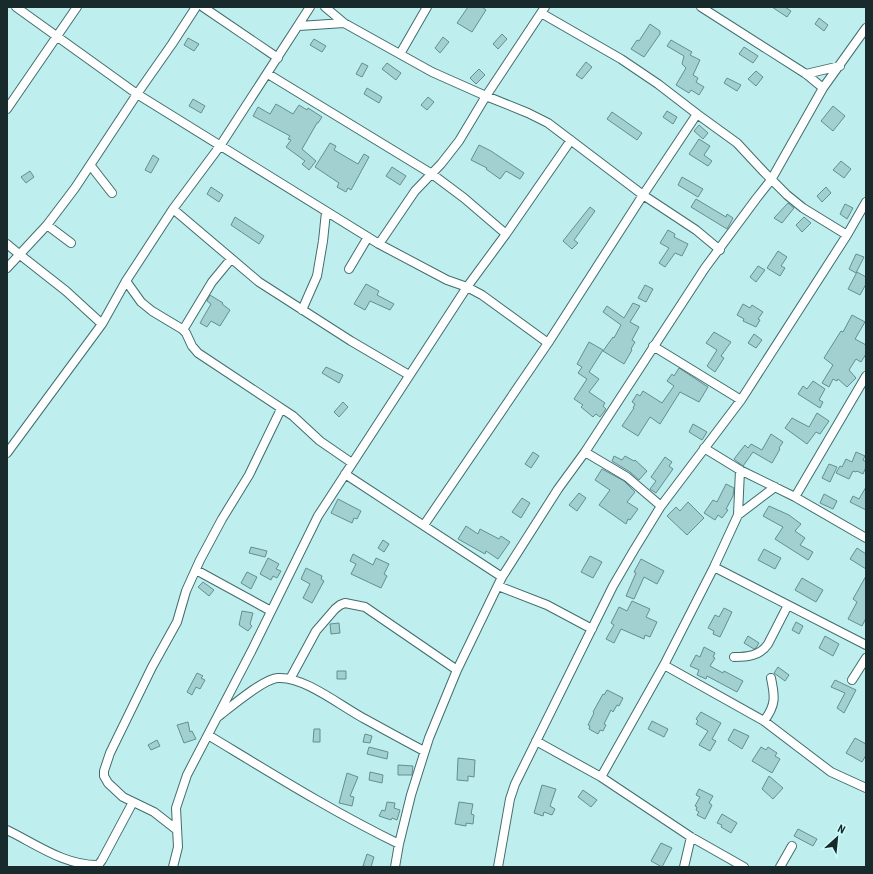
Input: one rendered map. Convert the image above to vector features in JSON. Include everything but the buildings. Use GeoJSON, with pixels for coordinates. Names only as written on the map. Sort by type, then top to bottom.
{"type":"FeatureCollection","features":[{"type":"Feature","properties":{"kind":"street"},"geometry":{"type":"LineString","coordinates":[[16,7],[137,94],[379,244],[447,280],[467,287],[482,295],[548,343]]}},
{"type":"Feature","properties":{"kind":"street"},"geometry":{"type":"LineString","coordinates":[[7,109],[77,7]]}},
{"type":"Feature","properties":{"kind":"street"},"geometry":{"type":"LineString","coordinates":[[7,268],[47,225],[91,166],[137,94],[196,7]]}},
{"type":"Feature","properties":{"kind":"street"},"geometry":{"type":"LineString","coordinates":[[202,7],[278,58]]}},
{"type":"Feature","properties":{"kind":"street"},"geometry":{"type":"LineString","coordinates":[[7,452],[102,324],[126,281],[173,209],[220,146],[310,7]]}},
{"type":"Feature","properties":{"kind":"street"},"geometry":{"type":"LineString","coordinates":[[325,7],[344,23],[432,72],[534,116],[548,124],[643,195],[696,230],[720,250]]}},
{"type":"Feature","properties":{"kind":"street"},"geometry":{"type":"LineString","coordinates":[[400,54],[427,7]]}},
{"type":"Feature","properties":{"kind":"street"},"geometry":{"type":"LineString","coordinates":[[701,7],[806,74],[823,88]]}},
{"type":"Feature","properties":{"kind":"street"},"geometry":{"type":"LineString","coordinates":[[379,244],[415,191],[432,174],[467,130],[486,96],[543,10],[658,84],[738,143],[771,180],[787,195],[804,208],[847,235]]}},
{"type":"Feature","properties":{"kind":"street"},"geometry":{"type":"LineString","coordinates":[[298,26],[344,23]]}},
{"type":"Feature","properties":{"kind":"street"},"geometry":{"type":"LineString","coordinates":[[395,867],[399,844],[424,752],[437,715],[502,577],[558,489],[585,452],[705,268],[720,250],[771,180],[823,88],[866,28]]}},
{"type":"Feature","properties":{"kind":"street"},"geometry":{"type":"LineString","coordinates":[[806,74],[840,66]]}},
{"type":"Feature","properties":{"kind":"street"},"geometry":{"type":"LineString","coordinates":[[268,74],[432,174],[464,198],[506,234]]}},
{"type":"Feature","properties":{"kind":"street"},"geometry":{"type":"LineString","coordinates":[[424,525],[548,343],[697,114]]}},
{"type":"Feature","properties":{"kind":"street"},"geometry":{"type":"LineString","coordinates":[[173,867],[178,847],[176,808],[188,775],[272,611],[318,516],[467,287],[506,234],[570,140]]}},
{"type":"Feature","properties":{"kind":"street"},"geometry":{"type":"LineString","coordinates":[[91,166],[112,193]]}},
{"type":"Feature","properties":{"kind":"street"},"geometry":{"type":"LineString","coordinates":[[498,867],[510,799],[520,772],[613,586],[661,506],[741,400],[847,235],[866,202]]}},
{"type":"Feature","properties":{"kind":"street"},"geometry":{"type":"LineString","coordinates":[[173,209],[259,282],[351,341],[409,375]]}},
{"type":"Feature","properties":{"kind":"street"},"geometry":{"type":"LineString","coordinates":[[302,310],[317,276],[326,212]]}},
{"type":"Feature","properties":{"kind":"street"},"geometry":{"type":"LineString","coordinates":[[47,225],[71,243]]}},
{"type":"Feature","properties":{"kind":"street"},"geometry":{"type":"LineString","coordinates":[[349,269],[368,237]]}},
{"type":"Feature","properties":{"kind":"street"},"geometry":{"type":"LineString","coordinates":[[7,244],[66,291],[102,324]]}},
{"type":"Feature","properties":{"kind":"street"},"geometry":{"type":"LineString","coordinates":[[183,330],[212,282],[231,259]]}},
{"type":"Feature","properties":{"kind":"street"},"geometry":{"type":"LineString","coordinates":[[126,281],[141,302],[183,330],[192,346],[198,353],[293,416],[320,441],[352,463]]}},
{"type":"Feature","properties":{"kind":"street"},"geometry":{"type":"LineString","coordinates":[[654,346],[741,400]]}},
{"type":"Feature","properties":{"kind":"street"},"geometry":{"type":"LineString","coordinates":[[795,497],[866,376]]}},
{"type":"Feature","properties":{"kind":"street"},"geometry":{"type":"LineString","coordinates":[[177,830],[154,812],[123,797],[108,783],[104,776],[104,770],[110,753],[152,668],[177,622],[186,591],[196,570],[222,519],[251,471],[281,409]]}},
{"type":"Feature","properties":{"kind":"street"},"geometry":{"type":"LineString","coordinates":[[704,448],[740,470],[795,497],[866,538]]}},
{"type":"Feature","properties":{"kind":"street"},"geometry":{"type":"LineString","coordinates":[[585,452],[626,477],[661,506]]}},
{"type":"Feature","properties":{"kind":"street"},"geometry":{"type":"LineString","coordinates":[[601,777],[664,665],[714,567],[738,515],[740,470]]}},
{"type":"Feature","properties":{"kind":"street"},"geometry":{"type":"LineString","coordinates":[[345,474],[502,577]]}},
{"type":"Feature","properties":{"kind":"street"},"geometry":{"type":"LineString","coordinates":[[738,515],[776,487]]}},
{"type":"Feature","properties":{"kind":"street"},"geometry":{"type":"LineString","coordinates":[[714,567],[866,645]]}},
{"type":"Feature","properties":{"kind":"street"},"geometry":{"type":"LineString","coordinates":[[196,570],[272,611]]}},
{"type":"Feature","properties":{"kind":"street"},"geometry":{"type":"LineString","coordinates":[[498,586],[547,605],[592,629]]}},
{"type":"Feature","properties":{"kind":"street"},"geometry":{"type":"LineString","coordinates":[[290,679],[316,631],[335,609],[345,602],[365,608],[457,670]]}},
{"type":"Feature","properties":{"kind":"street"},"geometry":{"type":"LineString","coordinates":[[734,657],[749,656],[761,653],[768,644],[788,605]]}},
{"type":"Feature","properties":{"kind":"street"},"geometry":{"type":"LineString","coordinates":[[852,680],[866,658]]}},
{"type":"Feature","properties":{"kind":"street"},"geometry":{"type":"LineString","coordinates":[[664,665],[764,722],[831,772],[866,788]]}},
{"type":"Feature","properties":{"kind":"street"},"geometry":{"type":"LineString","coordinates":[[217,717],[255,689],[270,680],[278,678],[290,679],[317,690],[366,720],[424,752]]}},
{"type":"Feature","properties":{"kind":"street"},"geometry":{"type":"LineString","coordinates":[[764,722],[774,704],[772,678]]}},
{"type":"Feature","properties":{"kind":"street"},"geometry":{"type":"LineString","coordinates":[[208,735],[328,807],[399,844]]}},
{"type":"Feature","properties":{"kind":"street"},"geometry":{"type":"LineString","coordinates":[[536,740],[601,777],[691,837],[744,867]]}},
{"type":"Feature","properties":{"kind":"street"},"geometry":{"type":"LineString","coordinates":[[7,830],[59,857],[98,866],[133,802]]}},
{"type":"Feature","properties":{"kind":"street"},"geometry":{"type":"LineString","coordinates":[[684,867],[691,837]]}},
{"type":"Feature","properties":{"kind":"street"},"geometry":{"type":"LineString","coordinates":[[780,867],[792,846]]}}]}
